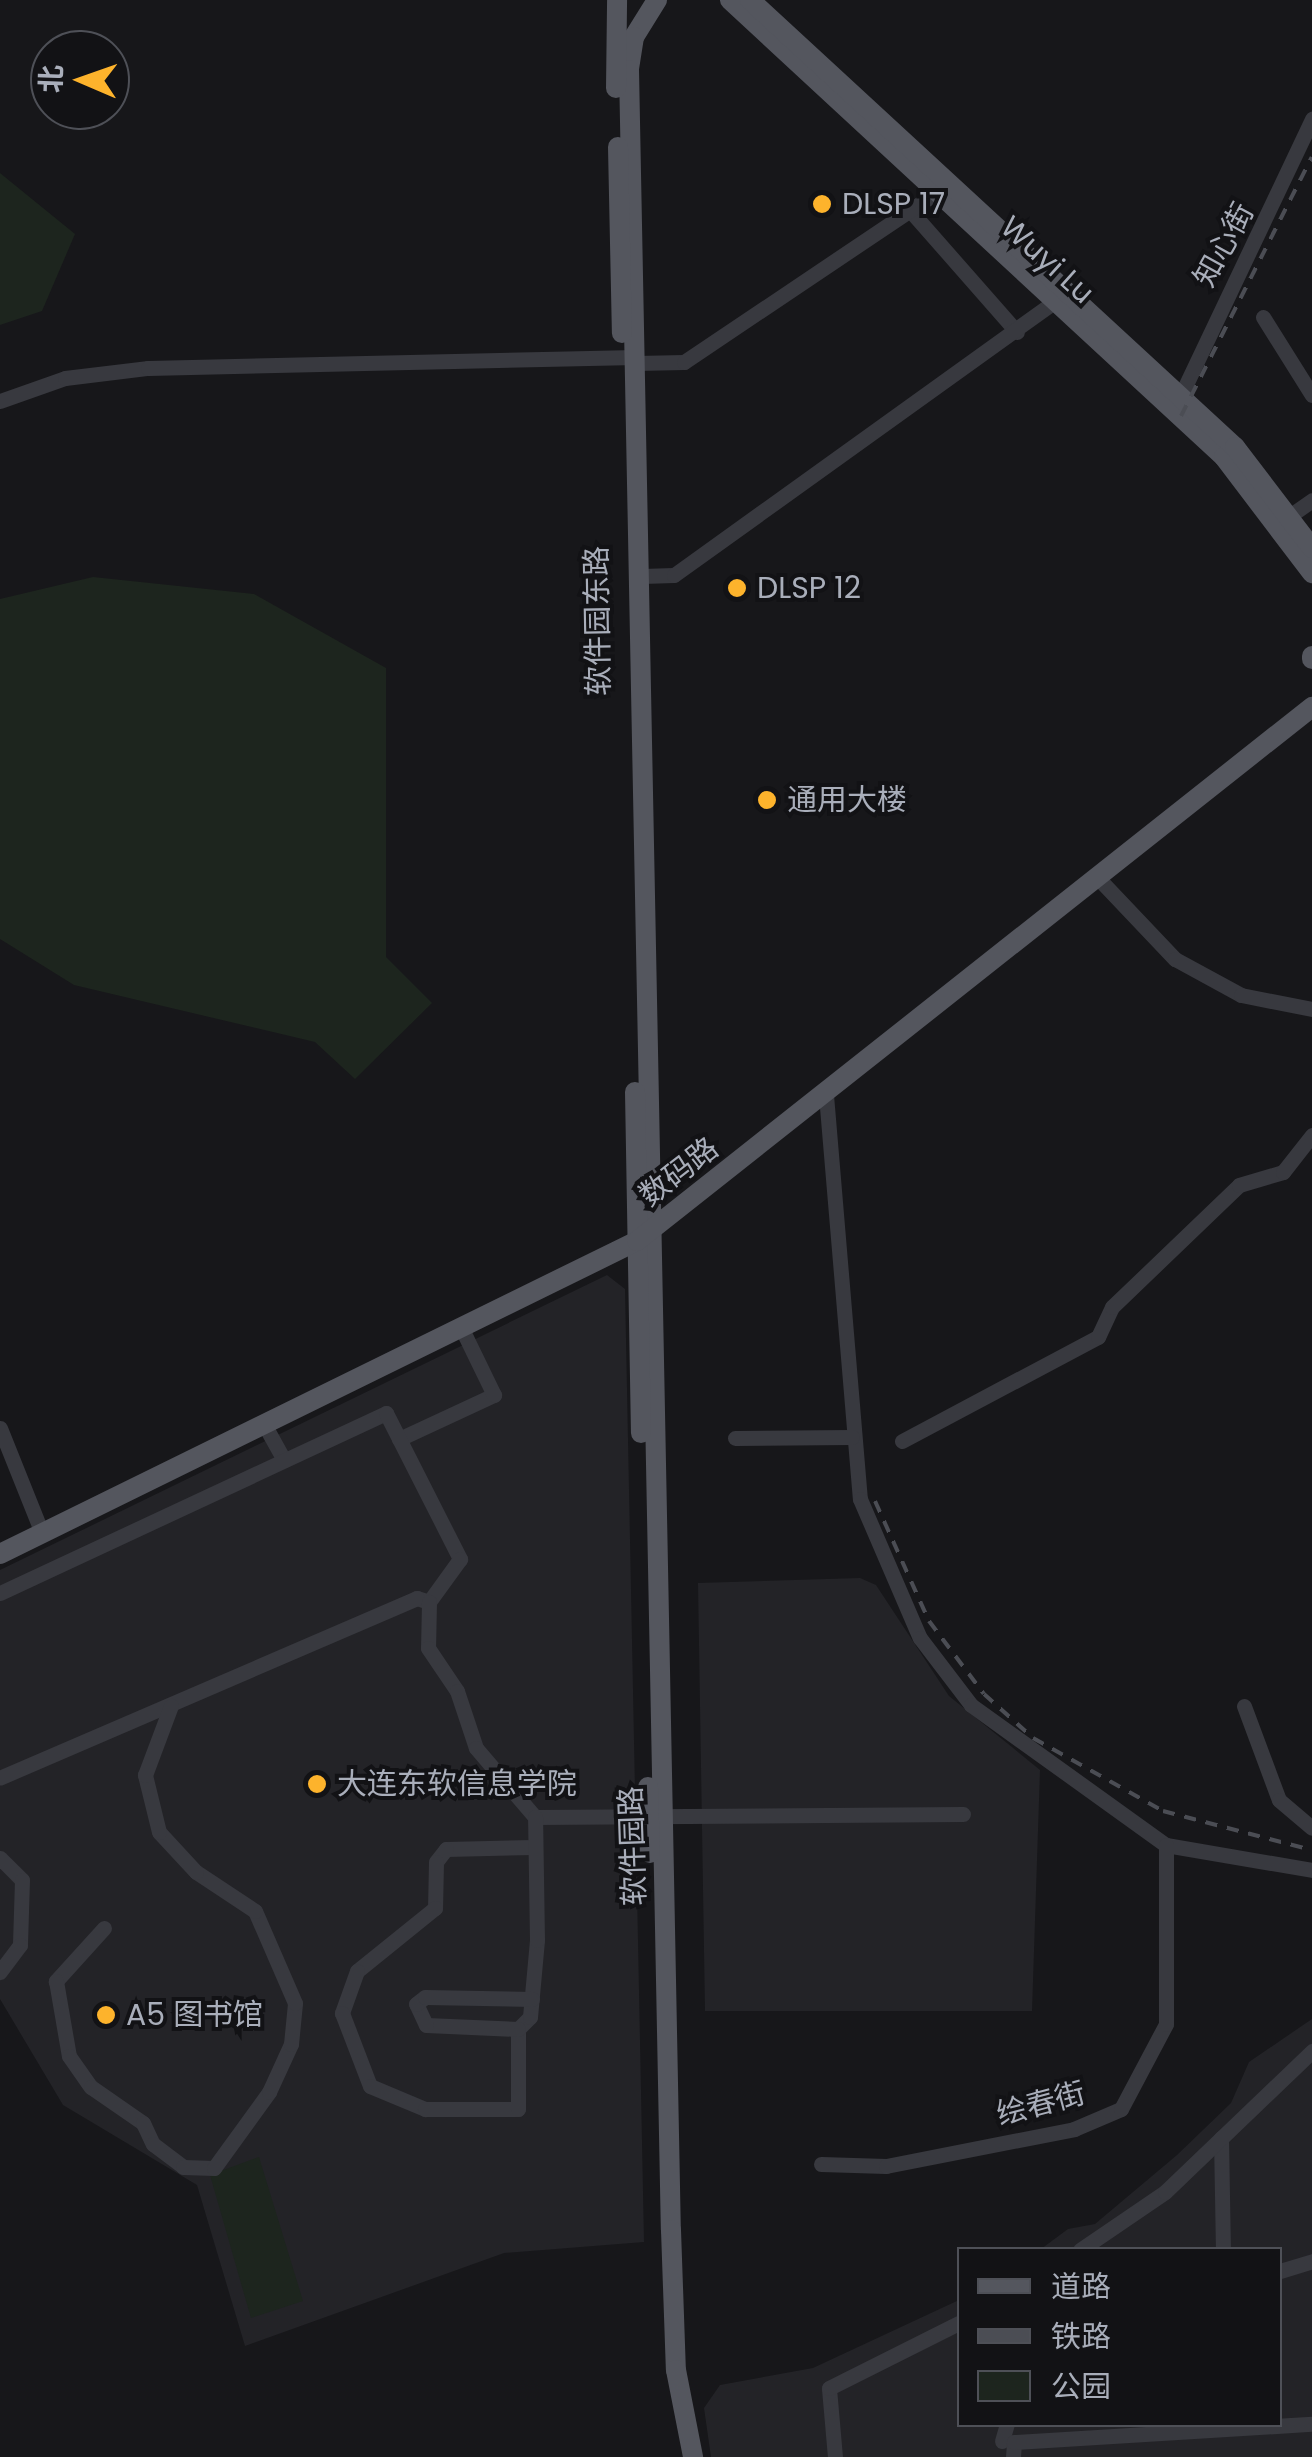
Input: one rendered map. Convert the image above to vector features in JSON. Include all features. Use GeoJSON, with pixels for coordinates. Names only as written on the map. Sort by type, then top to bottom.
{"type":"FeatureCollection","features":[{"type":"Feature","properties":{"kind":"main road","name":"软件园东路"},"geometry":{"type":"LineString","coordinates":[[617,0],[642,576],[650,1193],[644,1236]]}},
{"type":"Feature","properties":{"kind":"main road","name":"软件园东路"},"geometry":{"type":"LineString","coordinates":[[644,1236],[629,70],[634,37],[657,0]]}},
{"type":"Feature","properties":{"kind":"main road","name":"Wuyi Lu"},"geometry":{"type":"LineString","coordinates":[[730,0],[1224,456],[1312,572]]}},
{"type":"Feature","properties":{"kind":"main road","name":"Wuyi Lu"},"geometry":{"type":"LineString","coordinates":[[750,0],[937,190]]}},
{"type":"Feature","properties":{"kind":"main road","name":"Wuyi Lu"},"geometry":{"type":"LineString","coordinates":[[1056,300],[1180,395],[1312,548]]}},
{"type":"Feature","properties":{"kind":"main road","name":"数码路"},"geometry":{"type":"LineString","coordinates":[[0,1554],[644,1236],[1312,707]]}},
{"type":"Feature","properties":{"kind":"main road"},"geometry":{"type":"LineString","coordinates":[[650,1193],[686,1204]]}},
{"type":"Feature","properties":{"kind":"main road","name":"软件园路"},"geometry":{"type":"LineString","coordinates":[[644,1236],[637,1288],[676,2370],[693,2457]]}},
{"type":"Feature","properties":{"kind":"main road","name":"软件园路"},"geometry":{"type":"LineString","coordinates":[[644,1236],[661,2333],[680,2457]]}},
{"type":"Feature","properties":{"kind":"main road"},"geometry":{"type":"LineString","coordinates":[[589,1264],[620,1268],[637,1288]]}},
{"type":"Feature","properties":{"kind":"street","name":"知心街"},"geometry":{"type":"LineString","coordinates":[[1180,395],[1312,119]]}},
{"type":"Feature","properties":{"kind":"street"},"geometry":{"type":"LineString","coordinates":[[0,401],[65,378],[148,368],[632,359],[684,362],[937,190]]}},
{"type":"Feature","properties":{"kind":"street"},"geometry":{"type":"LineString","coordinates":[[908,208],[1017,332]]}},
{"type":"Feature","properties":{"kind":"street"},"geometry":{"type":"LineString","coordinates":[[642,576],[674,575],[1017,332],[1056,300]]}},
{"type":"Feature","properties":{"kind":"street"},"geometry":{"type":"LineString","coordinates":[[1263,317],[1312,396]]}},
{"type":"Feature","properties":{"kind":"street"},"geometry":{"type":"LineString","coordinates":[[1288,517],[1312,500]]}},
{"type":"Feature","properties":{"kind":"street"},"geometry":{"type":"LineString","coordinates":[[1098,878],[1175,959],[1241,994],[1312,1008]]}},
{"type":"Feature","properties":{"kind":"street"},"geometry":{"type":"LineString","coordinates":[[826,1095],[852,1437],[886,1575],[970,1705],[1166,1845],[1312,1870]]}},
{"type":"Feature","properties":{"kind":"street"},"geometry":{"type":"LineString","coordinates":[[902,1440],[1098,1336],[1112,1307],[1239,1185],[1283,1172],[1312,1136]]}},
{"type":"Feature","properties":{"kind":"street"},"geometry":{"type":"LineString","coordinates":[[399,1438],[494,1395],[461,1327]]}},
{"type":"Feature","properties":{"kind":"street"},"geometry":{"type":"LineString","coordinates":[[0,1593],[386,1412],[460,1559],[429,1602],[428,1648],[457,1692],[476,1748],[535,1817],[532,1999],[518,2029],[518,2109],[425,2108],[370,2086],[342,2013],[357,1971],[381,1943],[435,1908],[436,1862],[446,1849],[532,1847]]}},
{"type":"Feature","properties":{"kind":"street"},"geometry":{"type":"LineString","coordinates":[[264,1424],[284,1460]]}},
{"type":"Feature","properties":{"kind":"street"},"geometry":{"type":"LineString","coordinates":[[0,1428],[42,1533]]}},
{"type":"Feature","properties":{"kind":"street"},"geometry":{"type":"LineString","coordinates":[[734,1438],[852,1437]]}},
{"type":"Feature","properties":{"kind":"street"},"geometry":{"type":"LineString","coordinates":[[0,1778],[417,1598],[429,1602]]}},
{"type":"Feature","properties":{"kind":"street"},"geometry":{"type":"LineString","coordinates":[[104,1928],[56,1981],[69,2056],[91,2087],[144,2123],[153,2144],[183,2167],[214,2168],[269,2092],[291,2044],[295,2003],[255,1911],[196,1872],[158,1832],[145,1775],[156,1726],[174,1703]]}},
{"type":"Feature","properties":{"kind":"street"},"geometry":{"type":"LineString","coordinates":[[1244,1706],[1279,1800],[1312,1828]]}},
{"type":"Feature","properties":{"kind":"street"},"geometry":{"type":"LineString","coordinates":[[535,1817],[963,1814]]}},
{"type":"Feature","properties":{"kind":"street","name":"绘春街"},"geometry":{"type":"LineString","coordinates":[[821,2164],[886,2166],[1074,2129],[1121,2109],[1166,2024],[1166,1845]]}},
{"type":"Feature","properties":{"kind":"street"},"geometry":{"type":"LineString","coordinates":[[0,1858],[22,1880],[14,1958],[0,1972]]}},
{"type":"Feature","properties":{"kind":"street"},"geometry":{"type":"LineString","coordinates":[[518,2029],[414,2017],[425,1996],[532,1999]]}},
{"type":"Feature","properties":{"kind":"street"},"geometry":{"type":"LineString","coordinates":[[477,1997],[495,2029]]}},
{"type":"Feature","properties":{"kind":"street"},"geometry":{"type":"LineString","coordinates":[[1084,2247],[1165,2192],[1312,2051]]}},
{"type":"Feature","properties":{"kind":"street"},"geometry":{"type":"LineString","coordinates":[[1220,2138],[1223,2247]]}},
{"type":"Feature","properties":{"kind":"street"},"geometry":{"type":"LineString","coordinates":[[1282,2271],[1312,2262]]}},
{"type":"Feature","properties":{"kind":"street"},"geometry":{"type":"LineString","coordinates":[[834,2457],[829,2388],[957,2324]]}},
{"type":"Feature","properties":{"kind":"street"},"geometry":{"type":"LineString","coordinates":[[1282,2426],[1312,2424]]}},
{"type":"Feature","properties":{"kind":"street"},"geometry":{"type":"LineString","coordinates":[[1002,2441],[1006,2427]]}},
{"type":"Feature","properties":{"kind":"street"},"geometry":{"type":"LineString","coordinates":[[1014,2457],[1014,2442],[1262,2427]]}},
{"type":"Feature","properties":{"kind":"shaded area","name":"大连东软信息学院"},"geometry":{"type":"Polygon","coordinates":[[[607,1275],[625,1289],[644,2242],[504,2253],[245,2346],[197,2185],[63,2105],[0,1999],[0,1570],[607,1275]]]}},
{"type":"Feature","properties":{"kind":"shaded area"},"geometry":{"type":"Polygon","coordinates":[[[860,1578],[876,1585],[949,1696],[1040,1770],[1032,2011],[705,2011],[698,1583],[860,1578]]]}},
{"type":"Feature","properties":{"kind":"shaded area"},"geometry":{"type":"Polygon","coordinates":[[[1312,2019],[1312,2457],[711,2457],[704,2408],[720,2385],[813,2368],[957,2301],[957,2427],[1282,2427],[1282,2247],[1044,2247],[1068,2229],[1095,2224],[1177,2155],[1231,2103],[1249,2062],[1312,2019]]]}},
{"type":"Feature","properties":{"kind":"green space"},"geometry":{"type":"Polygon","coordinates":[[[0,173],[75,234],[42,311],[0,325],[0,173]]]}},
{"type":"Feature","properties":{"kind":"green space"},"geometry":{"type":"Polygon","coordinates":[[[93,577],[254,594],[386,668],[386,957],[432,1003],[355,1079],[315,1042],[74,985],[0,939],[0,599],[93,577]]]}},
{"type":"Feature","properties":{"kind":"green space"},"geometry":{"type":"Polygon","coordinates":[[[259,2157],[303,2301],[251,2318],[210,2175],[259,2157]]]}},
{"type":"Feature","properties":{"kind":"railway"},"geometry":{"type":"LineString","coordinates":[[1181,416],[1312,157]]}},
{"type":"Feature","properties":{"kind":"railway"},"geometry":{"type":"LineString","coordinates":[[875,1501],[929,1621],[984,1694],[1033,1738],[1163,1811],[1312,1850]]}},
{"type":"Feature","properties":{"kind":"place","name":"DLSP 17"},"geometry":{"type":"Point","coordinates":[822,204]}},
{"type":"Feature","properties":{"kind":"place","name":"DLSP 12"},"geometry":{"type":"Point","coordinates":[737,588]}},
{"type":"Feature","properties":{"kind":"place","name":"通用大楼"},"geometry":{"type":"Point","coordinates":[767,800]}},
{"type":"Feature","properties":{"kind":"place","name":"大连东软信息学院"},"geometry":{"type":"Point","coordinates":[317,1784]}},
{"type":"Feature","properties":{"kind":"place","name":"A5 图书馆"},"geometry":{"type":"Point","coordinates":[106,2015]}}]}
